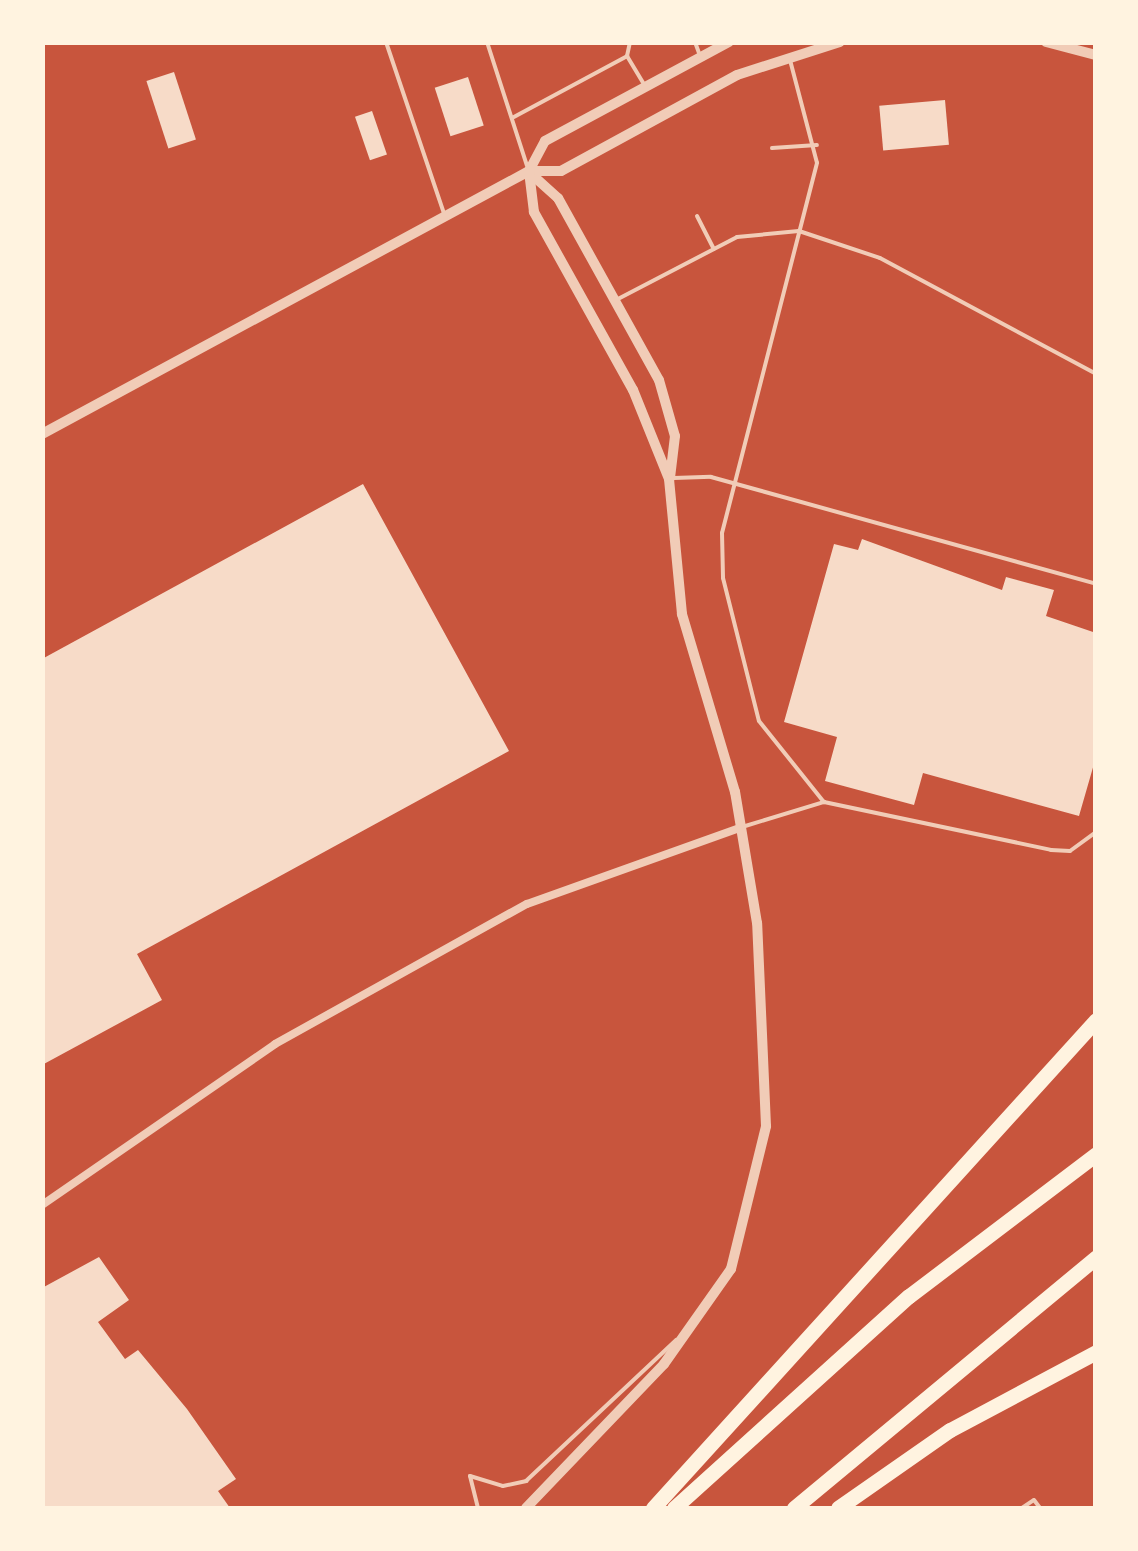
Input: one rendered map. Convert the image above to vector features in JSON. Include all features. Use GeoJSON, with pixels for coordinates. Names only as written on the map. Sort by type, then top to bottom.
{"type":"FeatureCollection","features":[{"type":"Feature","properties":{"kind":"highway"},"geometry":{"type":"LineString","coordinates":[[652,1508],[1096,1020]]}},
{"type":"Feature","properties":{"kind":"highway"},"geometry":{"type":"LineString","coordinates":[[674,1508],[909,1296],[1096,1154]]}},
{"type":"Feature","properties":{"kind":"highway"},"geometry":{"type":"LineString","coordinates":[[794,1508],[1096,1257]]}},
{"type":"Feature","properties":{"kind":"highway"},"geometry":{"type":"LineString","coordinates":[[838,1508],[1006,1397],[1096,1352]]}},
{"type":"Feature","properties":{"kind":"highway"},"geometry":{"type":"LineString","coordinates":[[1006,1397],[1096,1361]]}},
{"type":"Feature","properties":{"kind":"street"},"geometry":{"type":"LineString","coordinates":[[669,479],[633,390],[534,212],[528,171],[545,141],[728,42]]}},
{"type":"Feature","properties":{"kind":"street"},"geometry":{"type":"LineString","coordinates":[[789,56],[790,42]]}},
{"type":"Feature","properties":{"kind":"street"},"geometry":{"type":"LineString","coordinates":[[42,434],[528,171],[561,171],[789,56],[840,42]]}},
{"type":"Feature","properties":{"kind":"street"},"geometry":{"type":"LineString","coordinates":[[1046,42],[1096,55]]}},
{"type":"Feature","properties":{"kind":"street"},"geometry":{"type":"LineString","coordinates":[[526,1508],[696,1324],[731,1269],[766,1126],[757,923],[742,827],[682,614],[669,479],[670,409],[616,300],[558,198],[528,171]]}},
{"type":"Feature","properties":{"kind":"street"},"geometry":{"type":"LineString","coordinates":[[42,1205],[275,1044],[526,904],[742,827]]}},
{"type":"Feature","properties":{"kind":"lane"},"geometry":{"type":"LineString","coordinates":[[386,42],[445,216]]}},
{"type":"Feature","properties":{"kind":"lane"},"geometry":{"type":"LineString","coordinates":[[487,42],[528,171]]}},
{"type":"Feature","properties":{"kind":"lane"},"geometry":{"type":"LineString","coordinates":[[512,118],[626,56],[630,42]]}},
{"type":"Feature","properties":{"kind":"lane"},"geometry":{"type":"LineString","coordinates":[[695,42],[700,56]]}},
{"type":"Feature","properties":{"kind":"lane"},"geometry":{"type":"LineString","coordinates":[[626,56],[644,86]]}},
{"type":"Feature","properties":{"kind":"lane"},"geometry":{"type":"LineString","coordinates":[[789,56],[817,145],[800,231],[722,533],[735,636],[766,736],[824,802]]}},
{"type":"Feature","properties":{"kind":"lane"},"geometry":{"type":"LineString","coordinates":[[772,148],[817,145]]}},
{"type":"Feature","properties":{"kind":"lane"},"geometry":{"type":"LineString","coordinates":[[697,216],[714,249]]}},
{"type":"Feature","properties":{"kind":"lane"},"geometry":{"type":"LineString","coordinates":[[616,300],[714,249],[766,228],[800,231],[880,258],[1096,374]]}},
{"type":"Feature","properties":{"kind":"lane"},"geometry":{"type":"LineString","coordinates":[[669,479],[737,485],[1096,584]]}},
{"type":"Feature","properties":{"kind":"lane"},"geometry":{"type":"LineString","coordinates":[[742,827],[824,802],[1052,850],[1070,851],[1096,832]]}},
{"type":"Feature","properties":{"kind":"lane"},"geometry":{"type":"LineString","coordinates":[[478,1508],[470,1476],[503,1486],[526,1481],[696,1324]]}},
{"type":"Feature","properties":{"kind":"lane"},"geometry":{"type":"LineString","coordinates":[[1022,1508],[1034,1500],[1040,1508]]}},
{"type":"Feature","properties":{"kind":"building"},"geometry":{"type":"Polygon","coordinates":[[[174,72],[196,140],[168,148],[146,81],[174,72]]]}},
{"type":"Feature","properties":{"kind":"building"},"geometry":{"type":"Polygon","coordinates":[[[468,77],[484,126],[450,136],[435,88],[468,77]]]}},
{"type":"Feature","properties":{"kind":"building"},"geometry":{"type":"Polygon","coordinates":[[[945,100],[949,145],[883,151],[879,106],[945,100]]]}},
{"type":"Feature","properties":{"kind":"building"},"geometry":{"type":"Polygon","coordinates":[[[372,111],[387,154],[370,160],[355,117],[372,111]]]}},
{"type":"Feature","properties":{"kind":"building"},"geometry":{"type":"Polygon","coordinates":[[[363,484],[509,751],[137,954],[162,1000],[42,1065],[42,659],[363,484]]]}},
{"type":"Feature","properties":{"kind":"building"},"geometry":{"type":"Polygon","coordinates":[[[862,539],[1002,590],[1006,577],[1054,590],[1046,616],[1096,633],[1096,757],[1079,816],[923,773],[914,805],[825,781],[837,737],[784,722],[834,544],[858,550],[862,539]]]}},
{"type":"Feature","properties":{"kind":"building"},"geometry":{"type":"Polygon","coordinates":[[[99,1257],[129,1300],[98,1322],[125,1359],[138,1350],[187,1409],[236,1479],[218,1491],[230,1508],[42,1508],[42,1288],[99,1257]]]}}]}
